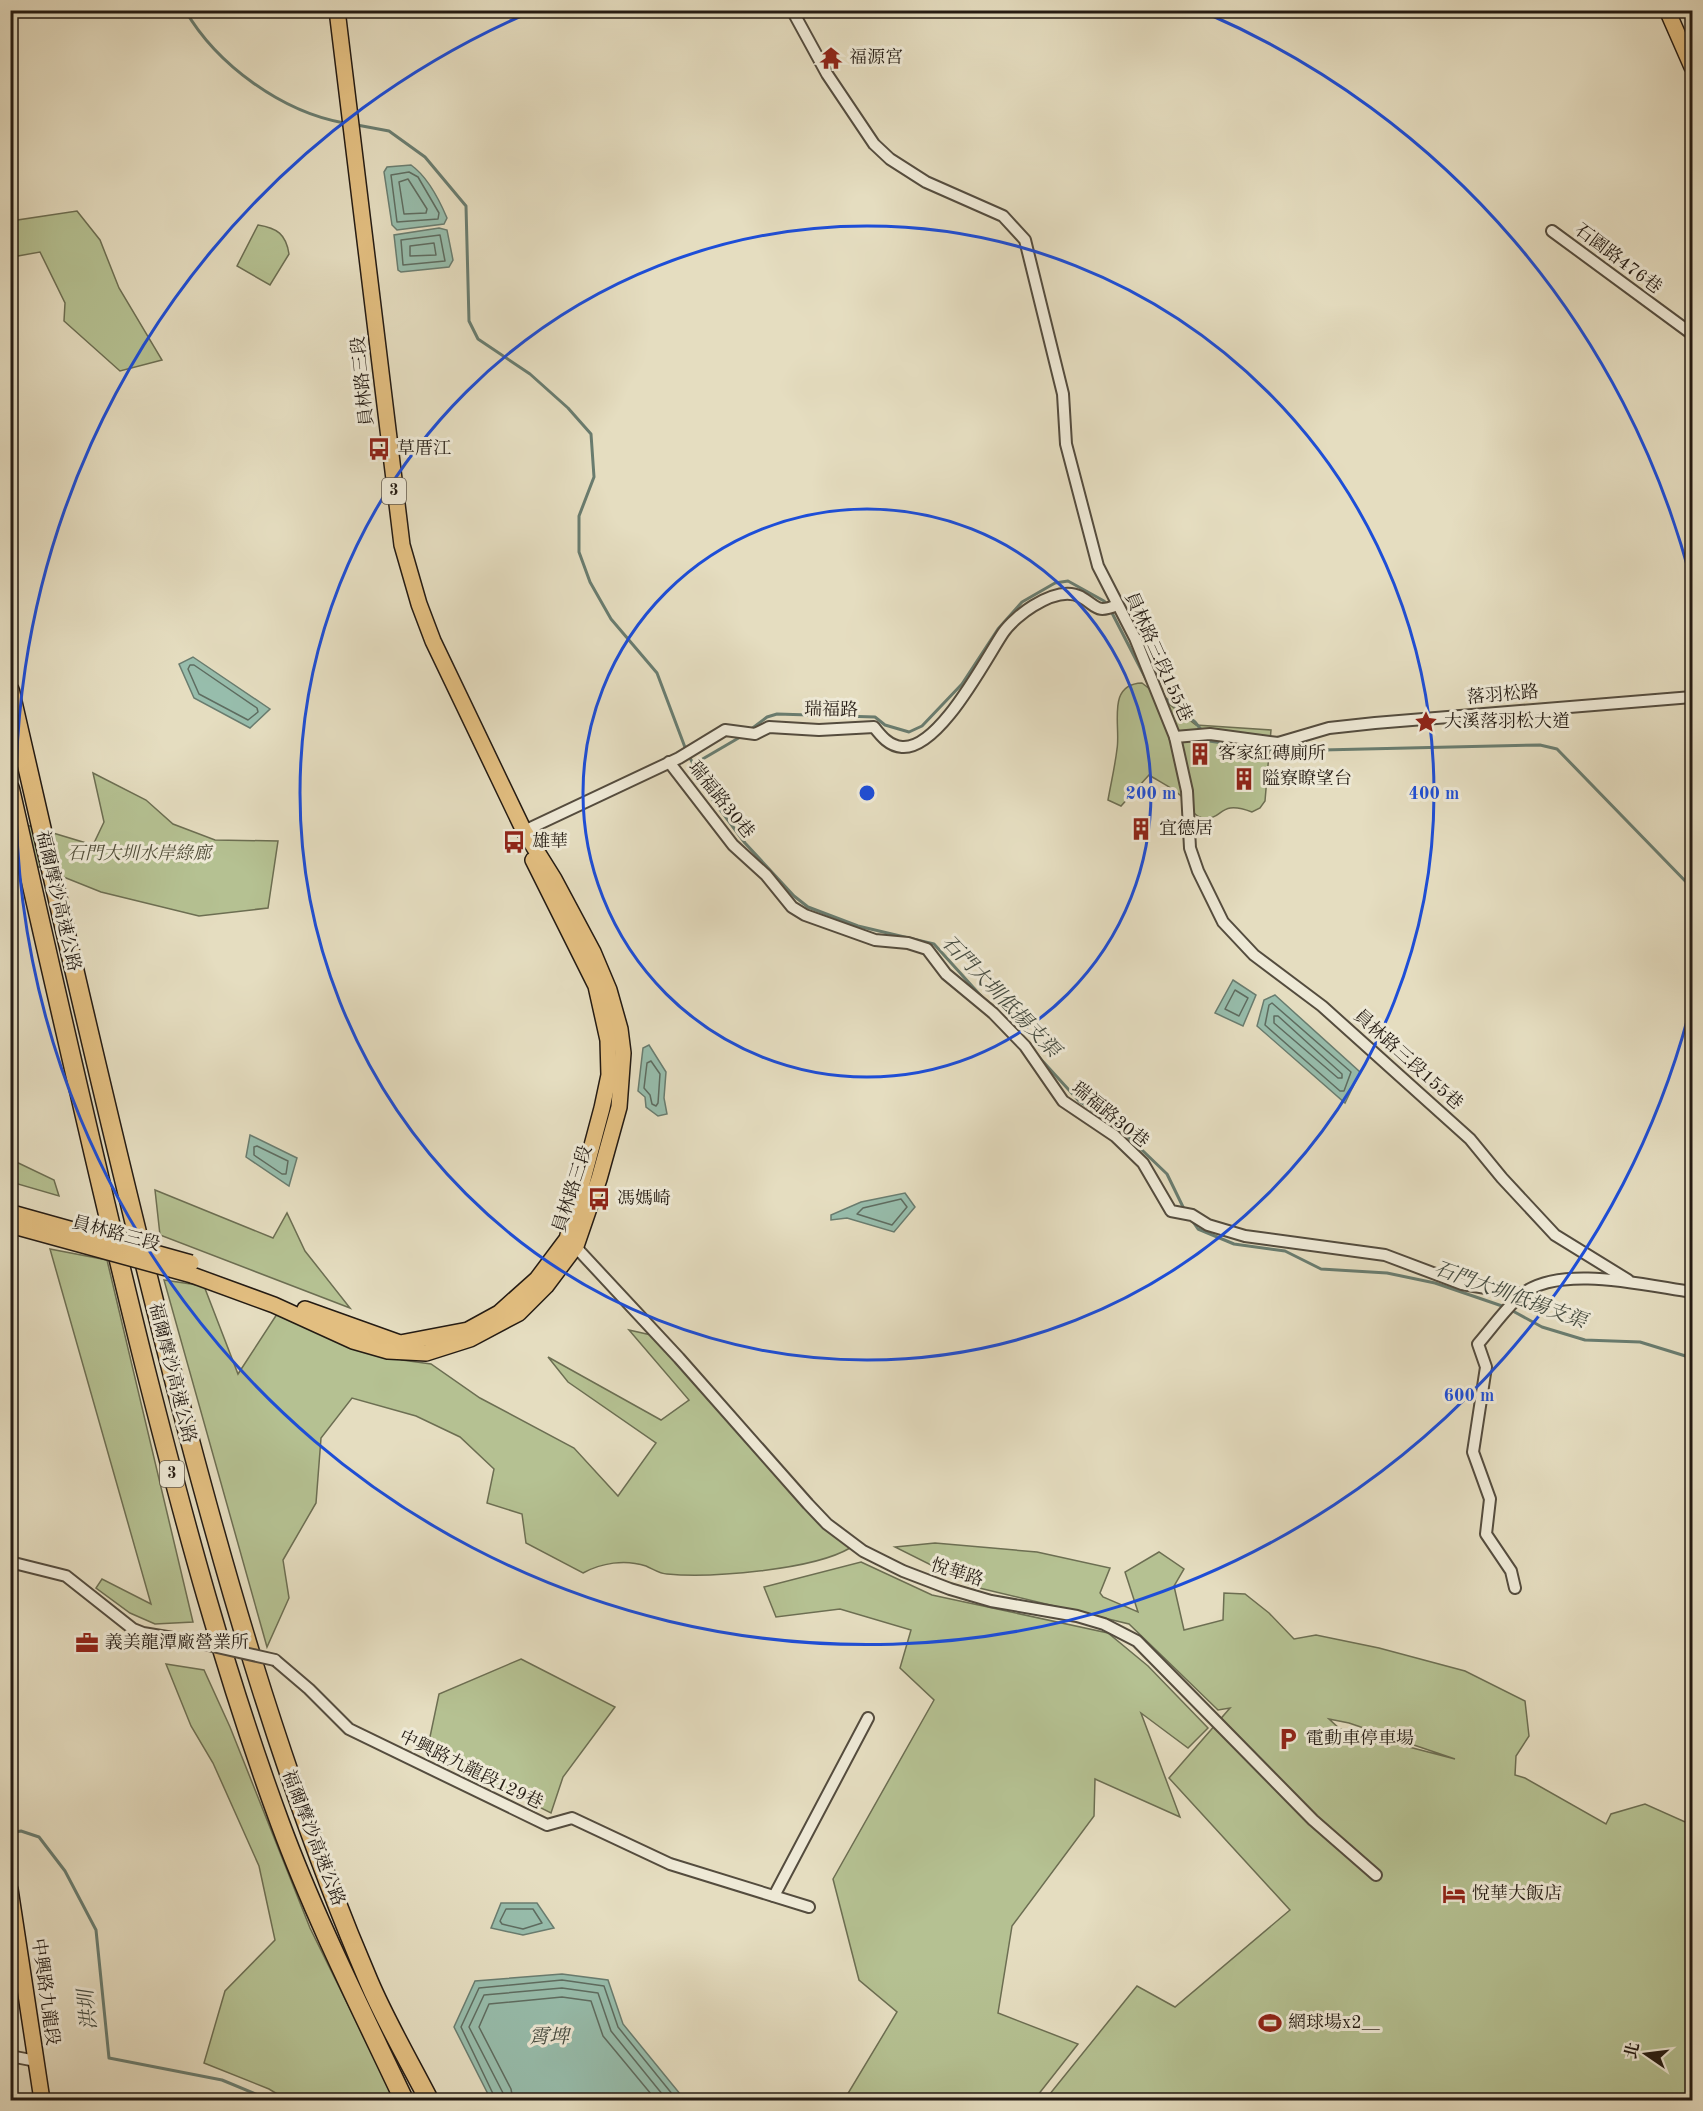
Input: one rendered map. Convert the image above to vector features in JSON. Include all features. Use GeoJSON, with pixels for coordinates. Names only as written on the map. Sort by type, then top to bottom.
{"type":"FeatureCollection","features":[{"type":"Feature","properties":{"kind":"highway","name":"福爾摩沙高速公路"},"geometry":{"type":"LineString","coordinates":[[10,691],[126,1193],[231,1593],[301,1810],[370,1985],[429,2100]]}},
{"type":"Feature","properties":{"kind":"highway","name":"福爾摩沙高速公路"},"geometry":{"type":"LineString","coordinates":[[12,796],[118,1258],[195,1560],[224,1657],[281,1826],[345,1974],[404,2100]]}},
{"type":"Feature","properties":{"kind":"main road","name":"員林路三段"},"geometry":{"type":"LineString","coordinates":[[11,1217],[191,1269],[353,1341],[388,1351],[426,1353],[470,1339],[519,1312],[546,1286],[571,1242],[619,1107],[623,1053],[614,1010],[593,952],[554,879],[524,831],[433,641],[419,604],[402,545],[336,10]]}},
{"type":"Feature","properties":{"kind":"main road"},"geometry":{"type":"LineString","coordinates":[[1670,12],[1692,67]]}},
{"type":"Feature","properties":{"kind":"main road","name":"中興路九龍段"},"geometry":{"type":"LineString","coordinates":[[10,1889],[24,2059],[42,2100]]}},
{"type":"Feature","properties":{"kind":"main road","name":"中興路九龍段"},"geometry":{"type":"LineString","coordinates":[[10,1957],[24,2059],[33,2100]]}},
{"type":"Feature","properties":{"kind":"street","name":"員林路三段155巷"},"geometry":{"type":"LineString","coordinates":[[792,10],[827,74],[874,144],[890,159],[926,182],[1003,216],[1025,240],[1063,394],[1066,444],[1098,566],[1112,607],[1135,638],[1175,737],[1187,791],[1190,848],[1198,871],[1223,922],[1254,956],[1322,1006],[1470,1139],[1502,1178],[1555,1235],[1628,1280]]}},
{"type":"Feature","properties":{"kind":"street","name":"石園路476巷"},"geometry":{"type":"LineString","coordinates":[[1552,231],[1692,334]]}},
{"type":"Feature","properties":{"kind":"street","name":"瑞福路"},"geometry":{"type":"LineString","coordinates":[[524,831],[688,753],[724,730],[745,733],[769,727],[792,726],[819,730],[874,727],[884,740],[893,744],[902,747],[917,744],[966,696],[1004,631],[1032,606],[1050,597],[1067,594],[1081,597],[1092,607],[1112,607]]}},
{"type":"Feature","properties":{"kind":"street","name":"落羽松路"},"geometry":{"type":"LineString","coordinates":[[1175,737],[1204,734],[1278,742],[1329,728],[1363,724],[1692,697]]}},
{"type":"Feature","properties":{"kind":"street","name":"瑞福路30巷"},"geometry":{"type":"LineString","coordinates":[[669,762],[733,845],[766,875],[792,907],[805,915],[875,940],[908,943],[927,949],[946,974],[993,1013],[1025,1046],[1063,1101],[1115,1136],[1143,1163],[1170,1211],[1192,1215],[1208,1225],[1245,1236],[1384,1255],[1462,1284],[1522,1294]]}},
{"type":"Feature","properties":{"kind":"street","name":"悅華路"},"geometry":{"type":"LineString","coordinates":[[571,1242],[827,1524],[863,1551],[903,1571],[941,1586],[991,1601],[1077,1616],[1104,1624],[1137,1641],[1313,1820],[1376,1875]]}},
{"type":"Feature","properties":{"kind":"street"},"geometry":{"type":"LineString","coordinates":[[1515,1588],[1511,1571],[1486,1534],[1490,1499],[1477,1470],[1473,1452],[1486,1367],[1478,1344],[1522,1294],[1544,1285],[1571,1279],[1628,1280],[1641,1285],[1692,1292]]}},
{"type":"Feature","properties":{"kind":"street","name":"中興路九龍段129巷"},"geometry":{"type":"LineString","coordinates":[[10,1562],[66,1576],[133,1629],[143,1634],[191,1641],[275,1660],[309,1689],[349,1729],[547,1825],[572,1818],[670,1864],[809,1907]]}},
{"type":"Feature","properties":{"kind":"street"},"geometry":{"type":"LineString","coordinates":[[774,1896],[868,1718]]}},
{"type":"Feature","properties":{"kind":"green space"},"geometry":{"type":"Polygon","coordinates":[[[77,211],[100,240],[119,288],[162,360],[120,371],[64,321],[65,303],[40,252],[12,257],[11,221],[77,211]]]}},
{"type":"Feature","properties":{"kind":"green space"},"geometry":{"type":"Polygon","coordinates":[[[258,225],[280,233],[288,247],[289,254],[270,285],[237,266],[258,225]]]}},
{"type":"Feature","properties":{"kind":"green space"},"geometry":{"type":"Polygon","coordinates":[[[1142,683],[1196,725],[1271,730],[1265,801],[1260,808],[1252,812],[1233,808],[1210,818],[1201,817],[1195,814],[1177,792],[1149,775],[1121,806],[1108,800],[1118,740],[1119,698],[1123,690],[1131,685],[1142,683]]]}},
{"type":"Feature","properties":{"kind":"green space","name":"石門大圳水岸綠廊"},"geometry":{"type":"Polygon","coordinates":[[[93,773],[146,800],[173,824],[215,840],[278,841],[268,908],[199,916],[101,892],[11,856],[10,820],[93,845],[104,822],[93,773]]]}},
{"type":"Feature","properties":{"kind":"green space"},"geometry":{"type":"Polygon","coordinates":[[[10,1159],[54,1180],[59,1196],[11,1182],[10,1159]]]}},
{"type":"Feature","properties":{"kind":"green space"},"geometry":{"type":"Polygon","coordinates":[[[155,1190],[273,1238],[287,1213],[305,1251],[350,1308],[160,1235],[155,1190]]]}},
{"type":"Feature","properties":{"kind":"green space"},"geometry":{"type":"Polygon","coordinates":[[[50,1249],[107,1260],[193,1622],[155,1624],[130,1613],[96,1588],[102,1579],[151,1604],[50,1249]]]}},
{"type":"Feature","properties":{"kind":"green space"},"geometry":{"type":"Polygon","coordinates":[[[164,1280],[204,1286],[238,1374],[279,1311],[402,1360],[431,1364],[480,1398],[574,1448],[618,1496],[656,1443],[568,1382],[548,1357],[661,1420],[689,1400],[629,1330],[651,1335],[850,1548],[812,1562],[761,1571],[709,1575],[664,1574],[646,1566],[622,1563],[597,1567],[583,1573],[526,1543],[522,1514],[487,1503],[494,1469],[460,1437],[416,1416],[352,1398],[321,1438],[316,1503],[283,1560],[289,1598],[267,1647],[164,1280]]]}},
{"type":"Feature","properties":{"kind":"green space"},"geometry":{"type":"Polygon","coordinates":[[[935,1543],[1037,1552],[1110,1568],[1100,1593],[1103,1597],[1138,1612],[1125,1572],[1159,1552],[1184,1569],[1174,1586],[1184,1630],[1223,1620],[1224,1593],[1245,1594],[1269,1613],[1294,1639],[1316,1635],[1379,1648],[1465,1671],[1525,1701],[1529,1736],[1516,1756],[1515,1775],[1525,1778],[1606,1824],[1611,1814],[1645,1804],[1692,1825],[1692,2100],[1045,2100],[1137,1986],[1175,2007],[1290,1910],[1169,1778],[1230,1708],[1218,1710],[1129,1624],[975,1587],[895,1547],[935,1543]],[[1329,1719],[1340,1729],[1455,1759],[1349,1723],[1329,1719]]]}},
{"type":"Feature","properties":{"kind":"green space"},"geometry":{"type":"Polygon","coordinates":[[[861,1562],[932,1595],[1108,1633],[1148,1666],[1208,1728],[1188,1748],[1141,1713],[1180,1817],[1095,1779],[1094,1816],[1012,1926],[998,2013],[1078,2044],[1034,2100],[844,2100],[897,2012],[859,1980],[833,1879],[934,1700],[900,1668],[911,1630],[840,1609],[776,1617],[764,1587],[861,1562]]]}},
{"type":"Feature","properties":{"kind":"green space"},"geometry":{"type":"Polygon","coordinates":[[[521,1659],[615,1707],[563,1777],[551,1813],[427,1751],[439,1694],[521,1659]]]}},
{"type":"Feature","properties":{"kind":"green space"},"geometry":{"type":"Polygon","coordinates":[[[166,1664],[204,1670],[230,1727],[310,1928],[395,2100],[287,2100],[269,2089],[204,2063],[225,1991],[275,1940],[259,1866],[213,1763],[191,1726],[166,1664]]]}},
{"type":"Feature","properties":{"kind":"water"},"geometry":{"type":"Polygon","coordinates":[[[411,165],[423,176],[437,196],[447,218],[444,224],[397,230],[392,225],[384,172],[387,167],[411,165]]]}},
{"type":"Feature","properties":{"kind":"water"},"geometry":{"type":"Polygon","coordinates":[[[439,228],[447,230],[453,260],[449,267],[401,272],[398,270],[394,235],[439,228]]]}},
{"type":"Feature","properties":{"kind":"water"},"geometry":{"type":"Polygon","coordinates":[[[193,657],[270,709],[250,728],[194,698],[179,664],[193,657]]]}},
{"type":"Feature","properties":{"kind":"water"},"geometry":{"type":"Polygon","coordinates":[[[1233,980],[1256,995],[1243,1026],[1215,1013],[1233,980]]]}},
{"type":"Feature","properties":{"kind":"water"},"geometry":{"type":"Polygon","coordinates":[[[1275,995],[1360,1072],[1345,1103],[1257,1026],[1264,1000],[1275,995]]]}},
{"type":"Feature","properties":{"kind":"water"},"geometry":{"type":"Polygon","coordinates":[[[649,1045],[666,1072],[664,1098],[667,1114],[658,1116],[646,1107],[645,1097],[638,1091],[643,1048],[649,1045]]]}},
{"type":"Feature","properties":{"kind":"water"},"geometry":{"type":"Polygon","coordinates":[[[250,1135],[297,1158],[289,1186],[246,1157],[250,1135]]]}},
{"type":"Feature","properties":{"kind":"water"},"geometry":{"type":"Polygon","coordinates":[[[905,1193],[915,1207],[894,1232],[847,1218],[831,1220],[831,1215],[861,1202],[905,1193]]]}},
{"type":"Feature","properties":{"kind":"water"},"geometry":{"type":"Polygon","coordinates":[[[501,1903],[537,1903],[554,1928],[523,1935],[491,1928],[501,1903]]]}},
{"type":"Feature","properties":{"kind":"water","name":"霄埤"},"geometry":{"type":"Polygon","coordinates":[[[562,1974],[608,1980],[623,2024],[685,2100],[491,2100],[454,2027],[475,1981],[562,1974]]]}},
{"type":"Feature","properties":{"kind":"waterway","name":"石門大圳低揚支渠"},"geometry":{"type":"LineString","coordinates":[[185,10],[198,30],[215,49],[253,83],[298,108],[344,123]]}},
{"type":"Feature","properties":{"kind":"waterway","name":"石門大圳低揚支渠"},"geometry":{"type":"LineString","coordinates":[[357,125],[389,131],[425,157],[466,206],[469,321],[478,339],[530,374],[568,408],[591,434],[594,477],[579,516],[579,552],[590,582],[611,619],[657,673],[686,750]]}},
{"type":"Feature","properties":{"kind":"waterway"},"geometry":{"type":"LineString","coordinates":[[750,730],[767,717],[777,714],[875,717],[885,725],[909,732],[922,726],[962,684],[998,629],[1022,602],[1055,583],[1068,581],[1104,601],[1108,606]]}},
{"type":"Feature","properties":{"kind":"waterway"},"geometry":{"type":"LineString","coordinates":[[1111,611],[1149,685]]}},
{"type":"Feature","properties":{"kind":"waterway"},"geometry":{"type":"LineString","coordinates":[[1161,695],[1195,722],[1203,732]]}},
{"type":"Feature","properties":{"kind":"waterway"},"geometry":{"type":"LineString","coordinates":[[694,764],[742,736]]}},
{"type":"Feature","properties":{"kind":"waterway"},"geometry":{"type":"LineString","coordinates":[[1207,738],[1209,741],[1279,751],[1540,745],[1557,749],[1692,888]]}},
{"type":"Feature","properties":{"kind":"waterway","name":"石門大圳低揚支渠"},"geometry":{"type":"LineString","coordinates":[[689,756],[710,796],[745,843],[794,896],[808,907],[858,926],[934,944],[981,996]]}},
{"type":"Feature","properties":{"kind":"waterway","name":"石門大圳低揚支渠"},"geometry":{"type":"LineString","coordinates":[[1037,1055],[1079,1101],[1118,1127],[1167,1174],[1185,1211]]}},
{"type":"Feature","properties":{"kind":"waterway","name":"石門大圳低揚支渠"},"geometry":{"type":"LineString","coordinates":[[1191,1219],[1198,1229],[1234,1244],[1285,1251],[1321,1269],[1387,1273],[1435,1283],[1505,1307]]}},
{"type":"Feature","properties":{"kind":"waterway","name":"石門大圳低揚支渠"},"geometry":{"type":"LineString","coordinates":[[1511,1310],[1542,1327],[1585,1340],[1640,1342],[1692,1358]]}},
{"type":"Feature","properties":{"kind":"waterway","name":"洪圳"},"geometry":{"type":"LineString","coordinates":[[10,1833],[21,1831],[39,1837],[65,1871],[96,1930],[109,2058],[222,2080],[270,2100]]}},
{"type":"Feature","properties":{"kind":"place","name":"福源宮"},"geometry":{"type":"Point","coordinates":[831,58]}},
{"type":"Feature","properties":{"kind":"place","name":"草厝江"},"geometry":{"type":"Point","coordinates":[379,449]}},
{"type":"Feature","properties":{"kind":"place","name":"大溪落羽松大道"},"geometry":{"type":"Point","coordinates":[1426,722]}},
{"type":"Feature","properties":{"kind":"place","name":"客家紅磚廁所"},"geometry":{"type":"Point","coordinates":[1200,754]}},
{"type":"Feature","properties":{"kind":"place","name":"隘寮瞭望台"},"geometry":{"type":"Point","coordinates":[1244,779]}},
{"type":"Feature","properties":{"kind":"place","name":"宜德居"},"geometry":{"type":"Point","coordinates":[1141,829]}},
{"type":"Feature","properties":{"kind":"place","name":"雄華"},"geometry":{"type":"Point","coordinates":[514,842]}},
{"type":"Feature","properties":{"kind":"place","name":"馮媽崎"},"geometry":{"type":"Point","coordinates":[599,1199]}},
{"type":"Feature","properties":{"kind":"place","name":"義美龍潭廠營業所"},"geometry":{"type":"Point","coordinates":[87,1643]}},
{"type":"Feature","properties":{"kind":"place","name":"電動車停車場"},"geometry":{"type":"Point","coordinates":[1288,1739]}},
{"type":"Feature","properties":{"kind":"place","name":"悅華大飯店"},"geometry":{"type":"Point","coordinates":[1454,1894]}},
{"type":"Feature","properties":{"kind":"place","name":"網球場x2＿"},"geometry":{"type":"Point","coordinates":[1270,2023]}}]}
